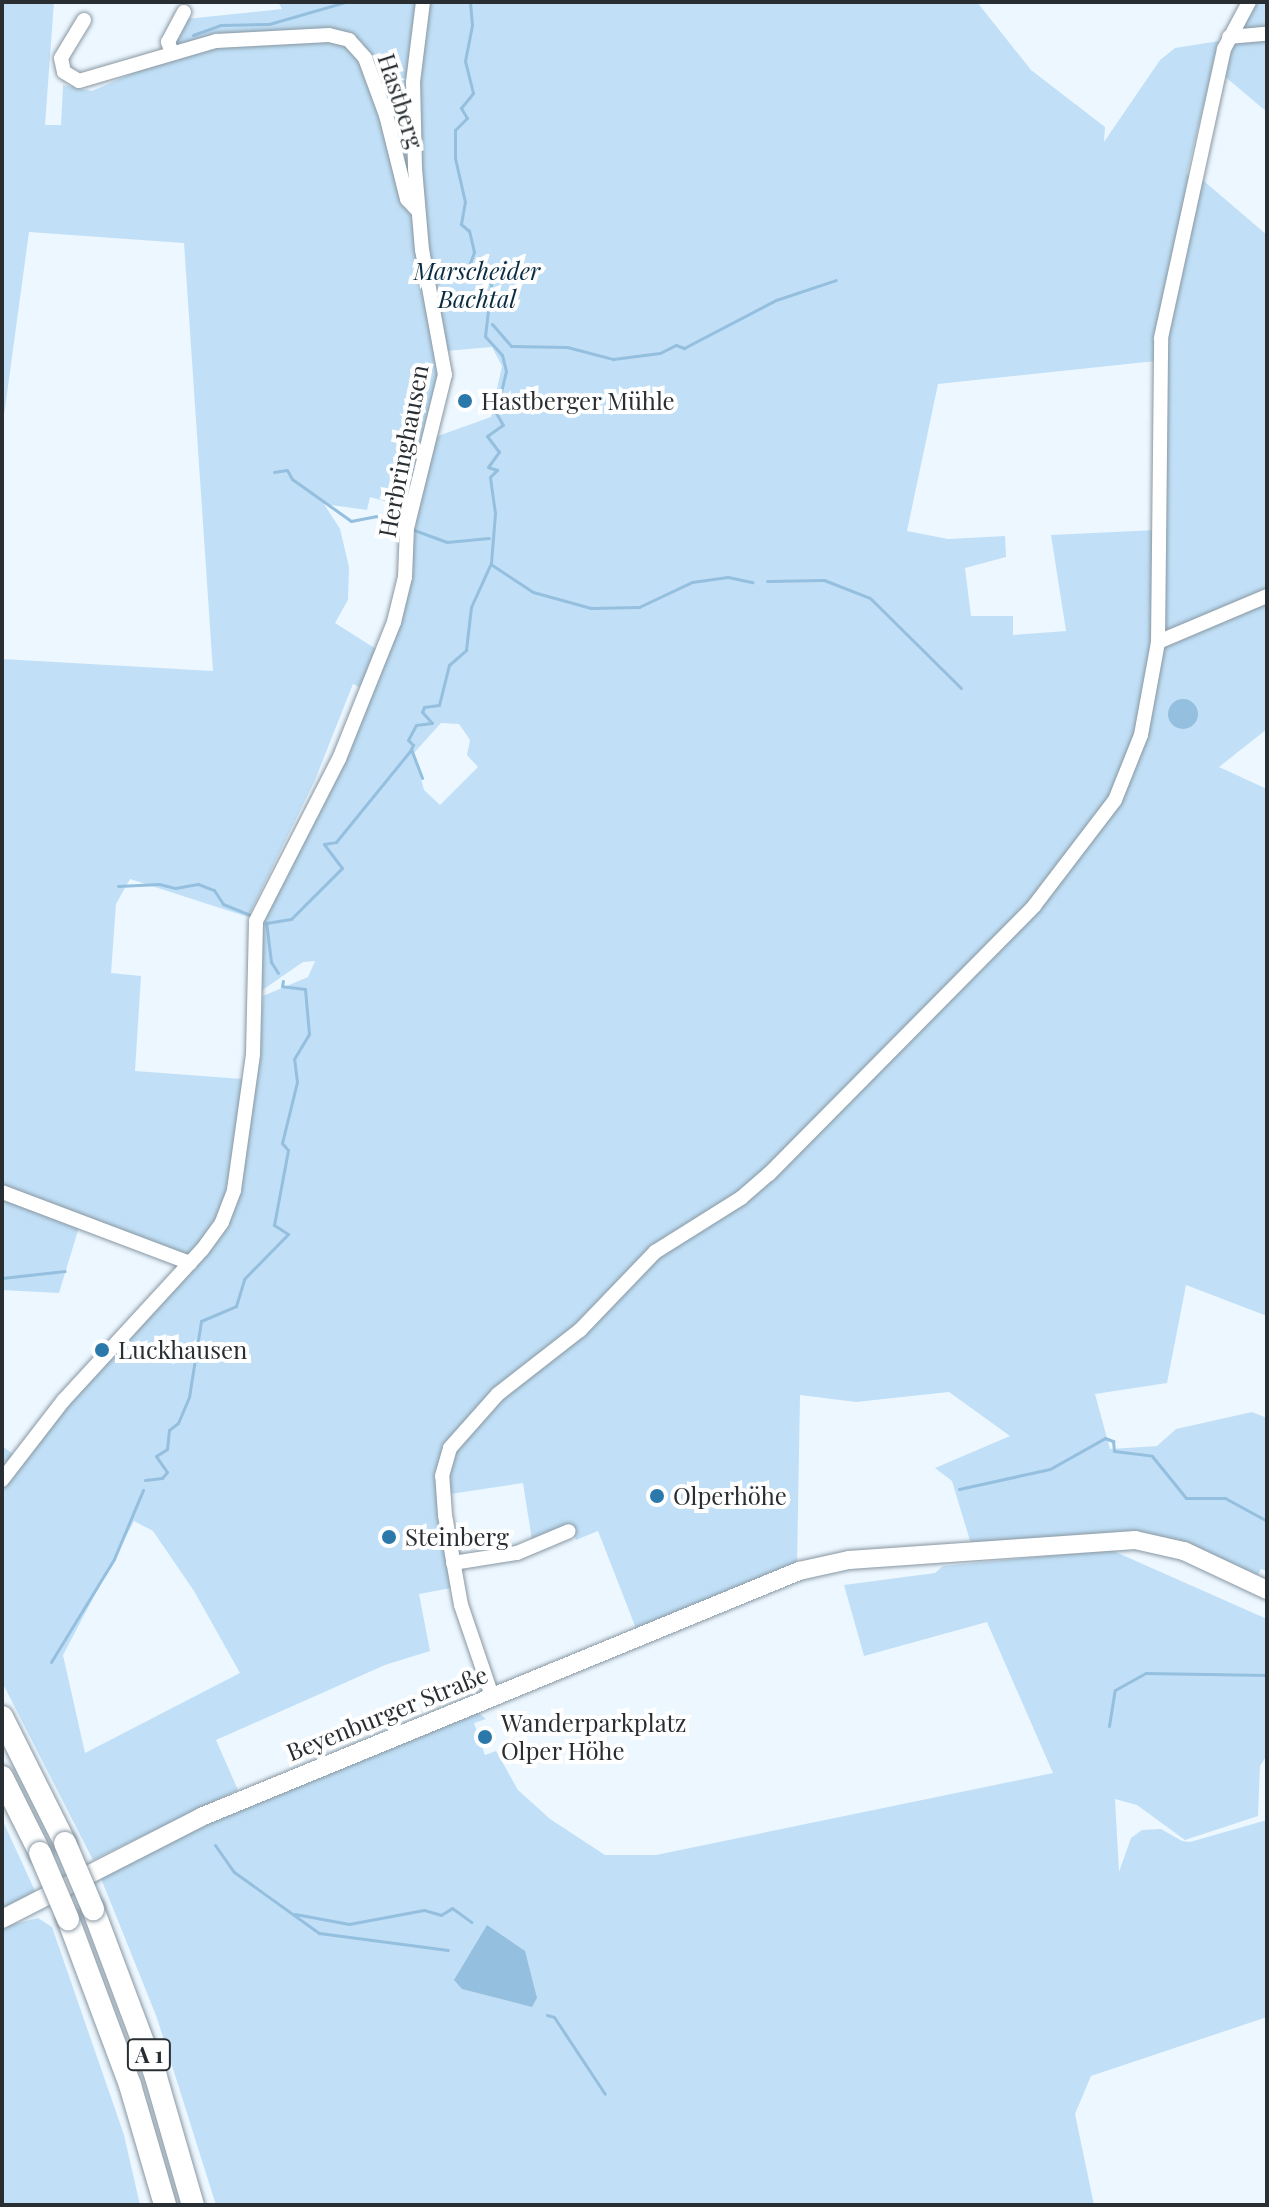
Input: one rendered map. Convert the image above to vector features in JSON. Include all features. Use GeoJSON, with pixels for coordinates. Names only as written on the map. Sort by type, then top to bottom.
{"type":"FeatureCollection","features":[{"type":"Feature","properties":{"kind":"highway","name":"A 1"},"geometry":{"type":"LineString","coordinates":[[2,1717],[65,1843],[93,1909],[156,2077],[193,2205]]}},
{"type":"Feature","properties":{"kind":"highway","name":"A 1"},"geometry":{"type":"LineString","coordinates":[[2,1777],[40,1853],[68,1919],[130,2085],[165,2205]]}},
{"type":"Feature","properties":{"kind":"main road","name":"Beyenburger Straße"},"geometry":{"type":"LineString","coordinates":[[2,1919],[172,1830],[799,1571],[849,1560],[1135,1540],[1184,1551],[1267,1590]]}},
{"type":"Feature","properties":{"kind":"street","name":"Herbringhausen"},"geometry":{"type":"LineString","coordinates":[[190,1263],[218,1230],[234,1190],[253,1054],[256,921],[272,882],[339,759],[401,595],[407,528],[446,367],[418,211],[413,82],[423,2]]}},
{"type":"Feature","properties":{"kind":"street"},"geometry":{"type":"LineString","coordinates":[[492,1696],[461,1605],[442,1491],[446,1457],[498,1394],[580,1330],[637,1268],[769,1174],[1034,906],[1115,800],[1141,735],[1158,642],[1161,338],[1193,174],[1229,37],[1249,2]]}},
{"type":"Feature","properties":{"kind":"street"},"geometry":{"type":"LineString","coordinates":[[172,53],[168,42],[184,12]]}},
{"type":"Feature","properties":{"kind":"street","name":"Hastberg"},"geometry":{"type":"LineString","coordinates":[[84,20],[62,53],[62,68],[72,80],[94,79],[223,40],[329,35],[349,40],[365,58],[407,199],[418,211]]}},
{"type":"Feature","properties":{"kind":"street"},"geometry":{"type":"LineString","coordinates":[[1229,37],[1267,34]]}},
{"type":"Feature","properties":{"kind":"street"},"geometry":{"type":"LineString","coordinates":[[1158,642],[1267,596]]}},
{"type":"Feature","properties":{"kind":"street"},"geometry":{"type":"LineString","coordinates":[[2,1192],[190,1263],[63,1401],[2,1480]]}},
{"type":"Feature","properties":{"kind":"street"},"geometry":{"type":"LineString","coordinates":[[453,1563],[517,1553],[569,1531]]}},
{"type":"Feature","properties":{"kind":"green space","name":"Marscheider Bachtal"},"geometry":{"type":"Polygon","coordinates":[[[2,2],[54,2],[45,125],[61,125],[63,85],[92,91],[165,59],[186,19],[282,9],[278,2],[977,2],[1031,70],[1105,127],[1104,142],[1160,60],[1175,48],[1219,41],[1187,173],[1195,187],[1198,176],[1267,235],[1267,729],[1219,767],[1267,789],[1267,1316],[1186,1285],[1167,1383],[1095,1394],[1110,1449],[1157,1446],[1176,1429],[1252,1412],[1267,1418],[1267,1571],[1261,1569],[1256,1579],[1195,1550],[971,1544],[952,1481],[935,1468],[1010,1436],[949,1392],[856,1402],[800,1395],[797,1566],[637,1631],[598,1531],[576,1540],[572,1529],[532,1540],[523,1483],[437,1496],[451,1588],[419,1594],[430,1651],[385,1665],[216,1740],[238,1790],[93,1860],[2,1682],[2,1446],[16,1456],[178,1266],[79,1227],[59,1293],[2,1290],[2,659],[213,671],[184,243],[29,232],[2,430],[2,2]],[[492,347],[446,351],[435,437],[491,417],[502,366],[492,347]],[[1156,361],[938,384],[907,531],[948,539],[1005,536],[1006,557],[965,568],[971,616],[1013,616],[1013,635],[1066,631],[1051,535],[1156,530],[1156,361]],[[370,497],[367,510],[324,504],[340,529],[349,567],[348,600],[335,623],[384,654],[403,614],[418,510],[370,497]],[[353,684],[315,780],[248,917],[130,879],[116,904],[111,973],[141,976],[135,1071],[257,1080],[263,996],[308,977],[315,961],[303,962],[261,991],[260,922],[368,691],[353,684]],[[441,723],[414,753],[424,790],[440,805],[478,767],[467,755],[470,740],[459,724],[441,723]],[[134,1521],[63,1655],[85,1753],[240,1673],[194,1591],[153,1531],[134,1521]]]}},
{"type":"Feature","properties":{"kind":"green space"},"geometry":{"type":"Polygon","coordinates":[[[1256,2],[1267,2],[1267,112],[1223,75],[1241,24],[1256,2]]]}},
{"type":"Feature","properties":{"kind":"green space"},"geometry":{"type":"Polygon","coordinates":[[[1111,1550],[1267,1619],[1267,1755],[1260,1766],[1258,1816],[1185,1840],[1137,1805],[1115,1799],[1119,1872],[1131,1838],[1142,1830],[1161,1829],[1182,1841],[1190,1842],[1267,1820],[1267,2017],[1091,2076],[1075,2114],[1094,2205],[216,2205],[157,2018],[100,1876],[280,1789],[474,1709],[486,1719],[474,1723],[485,1755],[496,1751],[518,1790],[550,1819],[605,1855],[656,1855],[1053,1773],[987,1622],[864,1656],[844,1585],[935,1573],[943,1566],[1111,1550]]]}},
{"type":"Feature","properties":{"kind":"green space"},"geometry":{"type":"Polygon","coordinates":[[[2,1819],[35,1891],[2,1909],[2,1819]]]}},
{"type":"Feature","properties":{"kind":"green space"},"geometry":{"type":"Polygon","coordinates":[[[38,1918],[52,1927],[124,2135],[140,2205],[2,2205],[2,1927],[38,1918]]]}},
{"type":"Feature","properties":{"kind":"shaded area"},"geometry":{"type":"Polygon","coordinates":[[[1183,699],[1194,703],[1198,714],[1194,725],[1183,729],[1172,725],[1168,714],[1172,703],[1183,699]]]}},
{"type":"Feature","properties":{"kind":"shaded area"},"geometry":{"type":"Polygon","coordinates":[[[487,1925],[525,1951],[537,1998],[532,2007],[462,1989],[454,1980],[487,1925]]]}},
{"type":"Feature","properties":{"kind":"waterway"},"geometry":{"type":"LineString","coordinates":[[193,35],[220,25],[269,24],[345,2]]}},
{"type":"Feature","properties":{"kind":"waterway"},"geometry":{"type":"LineString","coordinates":[[278,973],[271,962],[266,923],[291,919],[342,868],[324,844],[336,842],[410,751],[413,745],[408,740],[416,725],[432,723],[422,712],[424,707],[439,705],[449,665],[466,650],[471,607],[491,563],[495,513],[490,477],[497,470],[488,467],[499,452],[487,436],[503,425],[496,413],[506,371],[502,355],[485,336],[491,285],[486,271],[470,263],[474,252],[469,231],[461,224],[465,202],[455,158],[455,130],[467,118],[461,108],[473,93],[465,61],[472,25],[470,2]]}},
{"type":"Feature","properties":{"kind":"waterway"},"geometry":{"type":"LineString","coordinates":[[492,324],[511,346],[567,347],[613,359],[660,353],[676,345],[684,348],[776,300],[836,280]]}},
{"type":"Feature","properties":{"kind":"waterway"},"geometry":{"type":"LineString","coordinates":[[274,472],[287,470],[292,479],[351,521],[376,516],[396,526]]}},
{"type":"Feature","properties":{"kind":"waterway"},"geometry":{"type":"LineString","coordinates":[[414,530],[447,542],[489,538]]}},
{"type":"Feature","properties":{"kind":"waterway"},"geometry":{"type":"LineString","coordinates":[[492,565],[533,592],[591,608],[639,607],[692,582],[728,577],[752,582]]}},
{"type":"Feature","properties":{"kind":"waterway"},"geometry":{"type":"LineString","coordinates":[[767,581],[824,580],[870,598],[961,688]]}},
{"type":"Feature","properties":{"kind":"waterway"},"geometry":{"type":"LineString","coordinates":[[411,749],[422,778]]}},
{"type":"Feature","properties":{"kind":"waterway"},"geometry":{"type":"LineString","coordinates":[[118,886],[159,884],[175,888],[198,884],[214,890],[223,904],[250,915]]}},
{"type":"Feature","properties":{"kind":"waterway"},"geometry":{"type":"LineString","coordinates":[[145,1480],[162,1478],[167,1472],[156,1456],[167,1449],[169,1430],[178,1423],[189,1397],[201,1321],[236,1306],[244,1279],[288,1234],[274,1225],[288,1150],[282,1143],[297,1082],[294,1059],[309,1034],[305,989],[282,986],[283,981]]}},
{"type":"Feature","properties":{"kind":"waterway"},"geometry":{"type":"LineString","coordinates":[[2,1278],[65,1271]]}},
{"type":"Feature","properties":{"kind":"waterway"},"geometry":{"type":"LineString","coordinates":[[959,1489],[1050,1469],[1105,1438],[1113,1441],[1114,1451],[1152,1456],[1186,1498],[1225,1498],[1267,1521]]}},
{"type":"Feature","properties":{"kind":"waterway"},"geometry":{"type":"LineString","coordinates":[[51,1662],[114,1559],[143,1490]]}},
{"type":"Feature","properties":{"kind":"waterway"},"geometry":{"type":"LineString","coordinates":[[1109,1726],[1115,1690],[1146,1673],[1267,1675]]}},
{"type":"Feature","properties":{"kind":"waterway"},"geometry":{"type":"LineString","coordinates":[[215,1845],[234,1872],[319,1933],[448,1950]]}},
{"type":"Feature","properties":{"kind":"waterway"},"geometry":{"type":"LineString","coordinates":[[295,1914],[349,1924],[424,1910],[441,1915],[452,1908],[471,1922]]}},
{"type":"Feature","properties":{"kind":"waterway"},"geometry":{"type":"LineString","coordinates":[[547,2015],[554,2017],[605,2094]]}},
{"type":"Feature","properties":{"kind":"place","name":"Hastberger Mühle"},"geometry":{"type":"Point","coordinates":[465,401]}},
{"type":"Feature","properties":{"kind":"place","name":"Luckhausen"},"geometry":{"type":"Point","coordinates":[102,1350]}},
{"type":"Feature","properties":{"kind":"place","name":"Olperhöhe"},"geometry":{"type":"Point","coordinates":[657,1496]}},
{"type":"Feature","properties":{"kind":"place","name":"Steinberg"},"geometry":{"type":"Point","coordinates":[389,1537]}},
{"type":"Feature","properties":{"kind":"place","name":"Wanderparkplatz Olper Höhe"},"geometry":{"type":"Point","coordinates":[485,1737]}}]}
